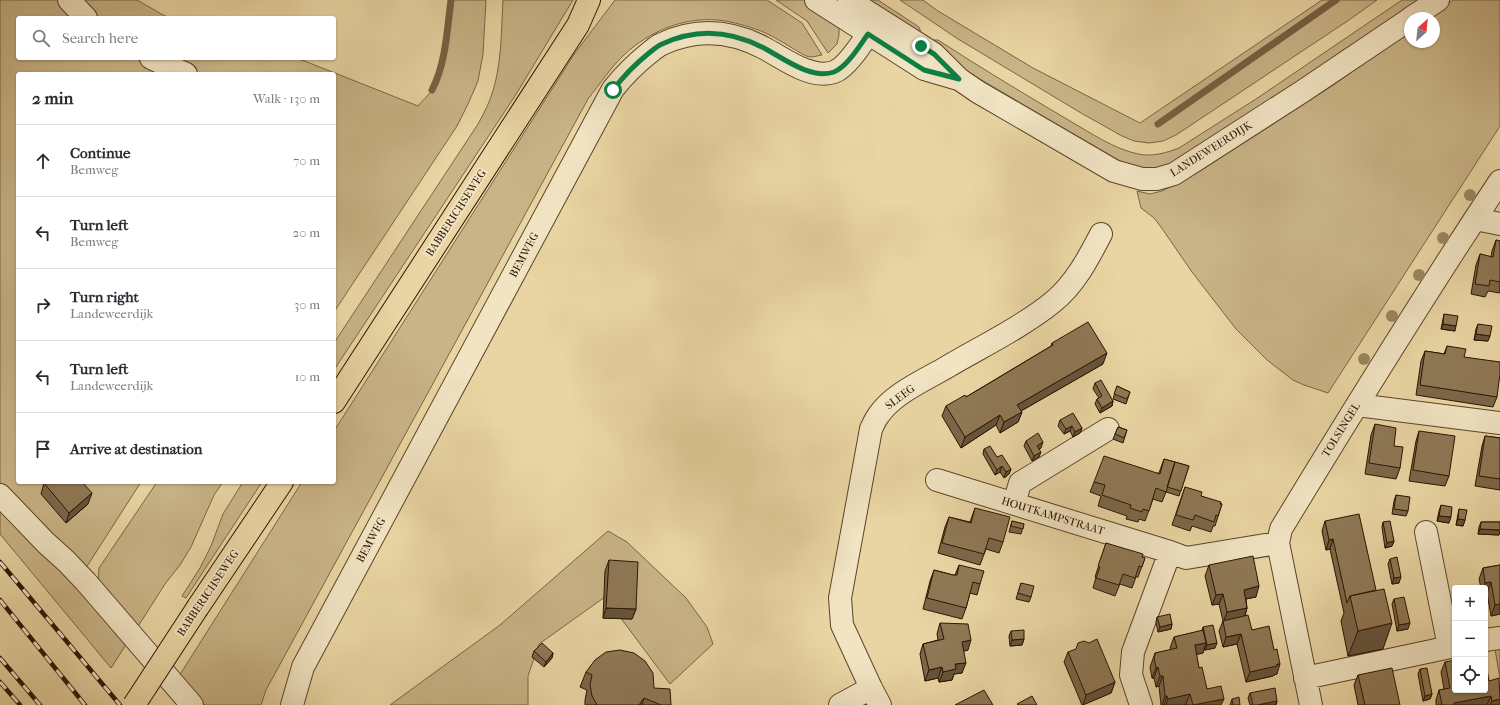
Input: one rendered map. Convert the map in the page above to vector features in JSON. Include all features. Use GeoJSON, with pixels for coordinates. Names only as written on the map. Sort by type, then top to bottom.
{"type":"FeatureCollection","features":[{"type":"Feature","properties":{"kind":"main road","name":"BABBERICHSEWEG"},"geometry":{"type":"LineString","coordinates":[[336,399],[578,25],[589,0]]}},
{"type":"Feature","properties":{"kind":"main road","name":"BABBERICHSEWEG"},"geometry":{"type":"LineString","coordinates":[[578,25],[603,0]]}},
{"type":"Feature","properties":{"kind":"main road","name":"BABBERICHSEWEG"},"geometry":{"type":"LineString","coordinates":[[134,705],[281,484]]}},
{"type":"Feature","properties":{"kind":"street"},"geometry":{"type":"LineString","coordinates":[[69,0],[84,16]]}},
{"type":"Feature","properties":{"kind":"street","name":"LANDEWEERDIJK"},"geometry":{"type":"LineString","coordinates":[[816,0],[873,26]]}},
{"type":"Feature","properties":{"kind":"street","name":"LANDEWEERDIJK"},"geometry":{"type":"LineString","coordinates":[[850,0],[873,26],[924,70],[959,79],[1114,171],[1142,179],[1157,179],[1174,174],[1303,91],[1404,22]]}},
{"type":"Feature","properties":{"kind":"street","name":"LANDEWEERDIJK"},"geometry":{"type":"LineString","coordinates":[[1419,12],[1438,0]]}},
{"type":"Feature","properties":{"kind":"street","name":"BEMWEG"},"geometry":{"type":"LineString","coordinates":[[292,705],[302,667],[613,90],[628,71],[661,45],[688,36],[712,32],[739,36],[810,72],[834,72],[847,62],[873,26]]}},
{"type":"Feature","properties":{"kind":"street"},"geometry":{"type":"LineString","coordinates":[[155,60],[182,72]]}},
{"type":"Feature","properties":{"kind":"street","name":"TOLSINGEL"},"geometry":{"type":"LineString","coordinates":[[1311,705],[1278,543],[1281,529],[1357,405],[1500,181]]}},
{"type":"Feature","properties":{"kind":"street"},"geometry":{"type":"LineString","coordinates":[[1475,219],[1500,224]]}},
{"type":"Feature","properties":{"kind":"street","name":"SLEEG"},"geometry":{"type":"LineString","coordinates":[[840,705],[876,697],[842,624],[840,598],[871,429],[878,415],[891,401],[911,388],[1012,329],[1052,303],[1066,290],[1082,271],[1101,234]]}},
{"type":"Feature","properties":{"kind":"street"},"geometry":{"type":"LineString","coordinates":[[1357,405],[1500,423]]}},
{"type":"Feature","properties":{"kind":"street"},"geometry":{"type":"LineString","coordinates":[[1014,504],[1020,483],[1108,429]]}},
{"type":"Feature","properties":{"kind":"street","name":"HOUTKAMPSTRAAT"},"geometry":{"type":"LineString","coordinates":[[937,480],[1186,558],[1278,543]]}},
{"type":"Feature","properties":{"kind":"street"},"geometry":{"type":"LineString","coordinates":[[0,495],[86,582],[192,705]]}},
{"type":"Feature","properties":{"kind":"street"},"geometry":{"type":"LineString","coordinates":[[1305,678],[1452,646],[1426,532]]}},
{"type":"Feature","properties":{"kind":"street"},"geometry":{"type":"LineString","coordinates":[[1141,705],[1131,675],[1133,652],[1170,552]]}},
{"type":"Feature","properties":{"kind":"street"},"geometry":{"type":"LineString","coordinates":[[1488,640],[1500,638]]}},
{"type":"Feature","properties":{"kind":"shaded area"},"geometry":{"type":"Polygon","coordinates":[[[0,0],[59,0],[76,16],[16,16],[16,60],[138,60],[166,72],[16,72],[16,484],[140,484],[84,571],[129,640],[111,668],[0,534],[0,0]]]}},
{"type":"Feature","properties":{"kind":"shaded area"},"geometry":{"type":"Polygon","coordinates":[[[75,0],[137,0],[165,16],[91,16],[75,0]]]}},
{"type":"Feature","properties":{"kind":"shaded area"},"geometry":{"type":"Polygon","coordinates":[[[451,0],[486,0],[483,54],[478,81],[468,104],[457,126],[336,309],[336,73],[418,106],[432,90],[436,82],[443,60],[451,0]]]}},
{"type":"Feature","properties":{"kind":"shaded area"},"geometry":{"type":"Polygon","coordinates":[[[503,0],[573,0],[515,96],[336,367],[336,340],[478,124],[488,105],[499,65],[503,0]]]}},
{"type":"Feature","properties":{"kind":"shaded area"},"geometry":{"type":"Polygon","coordinates":[[[615,0],[767,0],[802,23],[822,55],[812,57],[806,56],[767,33],[745,26],[717,20],[704,20],[679,24],[656,33],[634,46],[620,59],[588,99],[266,690],[261,705],[204,705],[179,676],[301,484],[336,484],[336,428],[575,53],[615,0]]]}},
{"type":"Feature","properties":{"kind":"shaded area"},"geometry":{"type":"Polygon","coordinates":[[[776,0],[804,0],[835,21],[839,28],[837,44],[828,53],[807,21],[776,0]]]}},
{"type":"Feature","properties":{"kind":"shaded area"},"geometry":{"type":"Polygon","coordinates":[[[864,0],[878,0],[919,27],[922,35],[864,0]]]}},
{"type":"Feature","properties":{"kind":"shaded area"},"geometry":{"type":"Polygon","coordinates":[[[900,0],[923,0],[938,11],[1033,68],[1140,123],[1322,0],[1377,0],[1176,135],[1163,141],[1149,143],[1134,141],[1122,136],[1081,113],[958,39],[900,0]]]}},
{"type":"Feature","properties":{"kind":"shaded area"},"geometry":{"type":"Polygon","coordinates":[[[1402,0],[1418,0],[1322,66],[1171,164],[1151,169],[1140,168],[1120,161],[966,71],[932,44],[934,40],[938,40],[1111,145],[1129,152],[1143,155],[1154,155],[1179,148],[1256,99],[1402,0]]]}},
{"type":"Feature","properties":{"kind":"shaded area"},"geometry":{"type":"Polygon","coordinates":[[[1453,0],[1500,0],[1500,126],[1328,393],[1293,380],[1267,360],[1236,329],[1192,272],[1154,218],[1141,208],[1137,191],[1150,194],[1162,191],[1197,173],[1332,86],[1404,35],[1404,48],[1440,48],[1440,12],[1436,12],[1453,0]]]}},
{"type":"Feature","properties":{"kind":"shaded area"},"geometry":{"type":"Polygon","coordinates":[[[166,60],[302,60],[332,72],[193,72],[166,60]]]}},
{"type":"Feature","properties":{"kind":"shaded area"},"geometry":{"type":"Polygon","coordinates":[[[156,484],[222,484],[214,495],[191,547],[137,628],[98,586],[99,568],[156,484]]]}},
{"type":"Feature","properties":{"kind":"shaded area"},"geometry":{"type":"Polygon","coordinates":[[[242,484],[261,484],[186,598],[182,596],[200,568],[211,546],[223,514],[242,484]]]}},
{"type":"Feature","properties":{"kind":"shaded area"},"geometry":{"type":"Polygon","coordinates":[[[608,531],[627,542],[686,598],[707,627],[713,644],[670,684],[605,597],[539,644],[528,676],[528,705],[390,705],[500,625],[608,531]]]}},
{"type":"Feature","properties":{"kind":"shaded area"},"geometry":{"type":"Polygon","coordinates":[[[1500,648],[1500,679],[1495,649],[1500,648]]]}},
{"type":"Feature","properties":{"kind":"building"},"geometry":{"type":"Polygon","coordinates":[[[1496,240],[1500,241],[1500,282],[1490,280],[1489,286],[1475,284],[1480,254],[1493,257],[1496,240]]]}},
{"type":"Feature","properties":{"kind":"building"},"geometry":{"type":"Polygon","coordinates":[[[1444,314],[1458,316],[1456,326],[1443,324],[1444,314]]]}},
{"type":"Feature","properties":{"kind":"building"},"geometry":{"type":"Polygon","coordinates":[[[1088,322],[1107,353],[1017,405],[1022,412],[1004,422],[1000,415],[965,437],[946,406],[983,387],[1088,322]]]}},
{"type":"Feature","properties":{"kind":"building"},"geometry":{"type":"Polygon","coordinates":[[[1478,324],[1492,326],[1490,336],[1476,334],[1478,324]]]}},
{"type":"Feature","properties":{"kind":"building"},"geometry":{"type":"Polygon","coordinates":[[[1447,346],[1466,349],[1464,357],[1500,362],[1497,397],[1420,385],[1425,351],[1445,354],[1447,346]]]}},
{"type":"Feature","properties":{"kind":"building"},"geometry":{"type":"Polygon","coordinates":[[[1101,380],[1113,401],[1102,408],[1097,399],[1102,396],[1095,383],[1101,380]]]}},
{"type":"Feature","properties":{"kind":"building"},"geometry":{"type":"Polygon","coordinates":[[[1117,386],[1130,392],[1127,399],[1114,394],[1117,386]]]}},
{"type":"Feature","properties":{"kind":"building"},"geometry":{"type":"Polygon","coordinates":[[[1073,413],[1082,428],[1075,432],[1072,426],[1066,429],[1060,420],[1073,413]]]}},
{"type":"Feature","properties":{"kind":"building"},"geometry":{"type":"Polygon","coordinates":[[[1375,424],[1396,428],[1394,446],[1403,447],[1400,468],[1369,463],[1375,424]]]}},
{"type":"Feature","properties":{"kind":"building"},"geometry":{"type":"Polygon","coordinates":[[[1118,427],[1127,430],[1124,438],[1115,434],[1118,427]]]}},
{"type":"Feature","properties":{"kind":"building"},"geometry":{"type":"Polygon","coordinates":[[[1419,431],[1455,436],[1449,476],[1413,470],[1419,431]]]}},
{"type":"Feature","properties":{"kind":"building"},"geometry":{"type":"Polygon","coordinates":[[[1038,433],[1043,442],[1037,446],[1041,452],[1034,456],[1026,441],[1038,433]]]}},
{"type":"Feature","properties":{"kind":"building"},"geometry":{"type":"Polygon","coordinates":[[[1485,436],[1500,438],[1500,479],[1479,476],[1485,436]]]}},
{"type":"Feature","properties":{"kind":"building"},"geometry":{"type":"Polygon","coordinates":[[[990,446],[997,457],[1002,455],[1011,469],[1006,472],[1002,466],[997,470],[984,449],[990,446]]]}},
{"type":"Feature","properties":{"kind":"building"},"geometry":{"type":"Polygon","coordinates":[[[1104,456],[1160,474],[1164,459],[1175,462],[1166,492],[1156,488],[1149,511],[1143,509],[1142,512],[1130,508],[1131,505],[1102,495],[1105,485],[1094,482],[1104,456]]]}},
{"type":"Feature","properties":{"kind":"building"},"geometry":{"type":"Polygon","coordinates":[[[1175,462],[1189,466],[1181,491],[1167,487],[1175,462]]]}},
{"type":"Feature","properties":{"kind":"building"},"geometry":{"type":"Polygon","coordinates":[[[45,484],[84,484],[92,493],[69,513],[45,484]]]}},
{"type":"Feature","properties":{"kind":"building"},"geometry":{"type":"Polygon","coordinates":[[[1185,487],[1202,492],[1201,496],[1221,502],[1220,504],[1222,504],[1218,516],[1216,515],[1214,522],[1195,515],[1193,520],[1176,515],[1185,487]]]}},
{"type":"Feature","properties":{"kind":"building"},"geometry":{"type":"Polygon","coordinates":[[[1396,495],[1410,497],[1408,511],[1394,509],[1396,495]]]}},
{"type":"Feature","properties":{"kind":"building"},"geometry":{"type":"Polygon","coordinates":[[[1441,505],[1452,507],[1451,517],[1439,516],[1441,505]]]}},
{"type":"Feature","properties":{"kind":"building"},"geometry":{"type":"Polygon","coordinates":[[[975,508],[1010,517],[1003,542],[989,538],[984,554],[942,543],[949,517],[971,523],[975,508]]]}},
{"type":"Feature","properties":{"kind":"building"},"geometry":{"type":"Polygon","coordinates":[[[1459,509],[1467,510],[1465,520],[1458,519],[1459,509]]]}},
{"type":"Feature","properties":{"kind":"building"},"geometry":{"type":"Polygon","coordinates":[[[1359,514],[1376,590],[1350,596],[1347,603],[1333,539],[1329,540],[1325,521],[1359,514]]]}},
{"type":"Feature","properties":{"kind":"building"},"geometry":{"type":"Polygon","coordinates":[[[1012,521],[1024,524],[1023,529],[1011,526],[1012,521]]]}},
{"type":"Feature","properties":{"kind":"building"},"geometry":{"type":"Polygon","coordinates":[[[1390,521],[1394,541],[1387,543],[1383,522],[1390,521]]]}},
{"type":"Feature","properties":{"kind":"building"},"geometry":{"type":"Polygon","coordinates":[[[1481,522],[1500,522],[1500,530],[1480,529],[1481,522]]]}},
{"type":"Feature","properties":{"kind":"building"},"geometry":{"type":"Polygon","coordinates":[[[1106,543],[1143,554],[1142,557],[1145,558],[1142,567],[1139,566],[1135,578],[1123,574],[1119,585],[1096,578],[1100,567],[1098,566],[1106,543]]]}},
{"type":"Feature","properties":{"kind":"building"},"geometry":{"type":"Polygon","coordinates":[[[1253,556],[1259,586],[1244,590],[1247,608],[1227,612],[1223,594],[1216,595],[1209,565],[1253,556]]]}},
{"type":"Feature","properties":{"kind":"building"},"geometry":{"type":"Polygon","coordinates":[[[1397,557],[1401,577],[1394,578],[1390,559],[1397,557]]]}},
{"type":"Feature","properties":{"kind":"building"},"geometry":{"type":"Polygon","coordinates":[[[609,560],[638,562],[636,609],[606,608],[609,560]]]}},
{"type":"Feature","properties":{"kind":"building"},"geometry":{"type":"Polygon","coordinates":[[[959,565],[984,571],[980,584],[973,582],[966,608],[927,598],[934,570],[957,575],[959,565]]]}},
{"type":"Feature","properties":{"kind":"building"},"geometry":{"type":"Polygon","coordinates":[[[1500,565],[1500,604],[1495,605],[1491,582],[1485,583],[1483,568],[1500,565]]]}},
{"type":"Feature","properties":{"kind":"building"},"geometry":{"type":"Polygon","coordinates":[[[1021,583],[1034,586],[1031,597],[1018,593],[1021,583]]]}},
{"type":"Feature","properties":{"kind":"building"},"geometry":{"type":"Polygon","coordinates":[[[1384,589],[1392,623],[1358,631],[1350,596],[1384,589]]]}},
{"type":"Feature","properties":{"kind":"building"},"geometry":{"type":"Polygon","coordinates":[[[1404,597],[1410,623],[1399,625],[1394,599],[1404,597]]]}},
{"type":"Feature","properties":{"kind":"building"},"geometry":{"type":"Polygon","coordinates":[[[1170,614],[1172,624],[1160,627],[1157,617],[1170,614]]]}},
{"type":"Feature","properties":{"kind":"building"},"geometry":{"type":"Polygon","coordinates":[[[1248,615],[1252,630],[1269,626],[1274,650],[1277,649],[1280,664],[1277,664],[1277,666],[1250,672],[1241,634],[1226,637],[1223,621],[1248,615]]]}},
{"type":"Feature","properties":{"kind":"building"},"geometry":{"type":"Polygon","coordinates":[[[940,623],[968,624],[971,640],[962,642],[966,663],[955,664],[956,669],[943,672],[942,667],[929,670],[923,644],[944,639],[940,623]]]}},
{"type":"Feature","properties":{"kind":"building"},"geometry":{"type":"Polygon","coordinates":[[[1213,625],[1217,643],[1207,645],[1203,627],[1213,625]]]}},
{"type":"Feature","properties":{"kind":"building"},"geometry":{"type":"Polygon","coordinates":[[[1024,630],[1024,639],[1012,640],[1011,631],[1024,630]]]}},
{"type":"Feature","properties":{"kind":"building"},"geometry":{"type":"Polygon","coordinates":[[[1203,630],[1206,643],[1195,645],[1199,668],[1202,667],[1207,689],[1221,686],[1224,699],[1193,705],[1190,694],[1168,699],[1167,696],[1165,696],[1163,676],[1160,676],[1158,667],[1156,668],[1154,657],[1155,653],[1177,648],[1174,637],[1203,630]]]}},
{"type":"Feature","properties":{"kind":"building"},"geometry":{"type":"Polygon","coordinates":[[[1097,639],[1115,682],[1086,695],[1068,652],[1076,649],[1078,643],[1084,641],[1089,643],[1097,639]]]}},
{"type":"Feature","properties":{"kind":"building"},"geometry":{"type":"Polygon","coordinates":[[[542,643],[553,653],[546,662],[534,651],[542,643]]]}},
{"type":"Feature","properties":{"kind":"building"},"geometry":{"type":"Polygon","coordinates":[[[620,650],[634,653],[645,661],[653,673],[654,688],[670,689],[671,705],[661,705],[644,698],[639,705],[597,705],[592,696],[590,685],[592,675],[586,672],[595,660],[606,652],[620,650]]]}},
{"type":"Feature","properties":{"kind":"building"},"geometry":{"type":"Polygon","coordinates":[[[1452,661],[1452,693],[1488,693],[1488,676],[1489,681],[1499,678],[1500,699],[1492,701],[1491,696],[1454,703],[1454,705],[1442,705],[1439,690],[1450,688],[1445,662],[1452,661]]]}},
{"type":"Feature","properties":{"kind":"building"},"geometry":{"type":"Polygon","coordinates":[[[1392,668],[1400,705],[1365,705],[1358,675],[1392,668]]]}},
{"type":"Feature","properties":{"kind":"building"},"geometry":{"type":"Polygon","coordinates":[[[1427,668],[1432,694],[1425,696],[1420,669],[1427,668]]]}},
{"type":"Feature","properties":{"kind":"building"},"geometry":{"type":"Polygon","coordinates":[[[1275,688],[1277,701],[1253,705],[1250,693],[1275,688]]]}},
{"type":"Feature","properties":{"kind":"building"},"geometry":{"type":"Polygon","coordinates":[[[984,690],[993,705],[955,705],[984,690]]]}},
{"type":"Feature","properties":{"kind":"building"},"geometry":{"type":"Polygon","coordinates":[[[1032,696],[1037,705],[1017,704],[1032,696]]]}},
{"type":"Feature","properties":{"kind":"building"},"geometry":{"type":"Polygon","coordinates":[[[1239,697],[1240,705],[1233,705],[1232,699],[1239,697]]]}},
{"type":"Feature","properties":{"kind":"waterway"},"geometry":{"type":"LineString","coordinates":[[432,90],[437,80],[443,58],[451,0]]}},
{"type":"Feature","properties":{"kind":"waterway"},"geometry":{"type":"LineString","coordinates":[[1158,124],[1336,0]]}},
{"type":"Feature","properties":{"kind":"railway"},"geometry":{"type":"LineString","coordinates":[[0,562],[120,705]]}},
{"type":"Feature","properties":{"kind":"railway"},"geometry":{"type":"LineString","coordinates":[[0,600],[85,705]]}},
{"type":"Feature","properties":{"kind":"railway"},"geometry":{"type":"LineString","coordinates":[[0,658],[40,705]]}},
{"type":"Feature","properties":{"kind":"railway"},"geometry":{"type":"LineString","coordinates":[[0,682],[20,705]]}},
{"type":"Feature","properties":{"kind":"route"},"geometry":{"type":"LineString","coordinates":[[613,90],[628,71],[640,60],[661,45],[688,36],[712,32],[739,36],[796,66],[810,72],[824,73],[834,72],[847,62],[868,34],[924,70],[959,79],[934,54],[921,46]]}}]}
